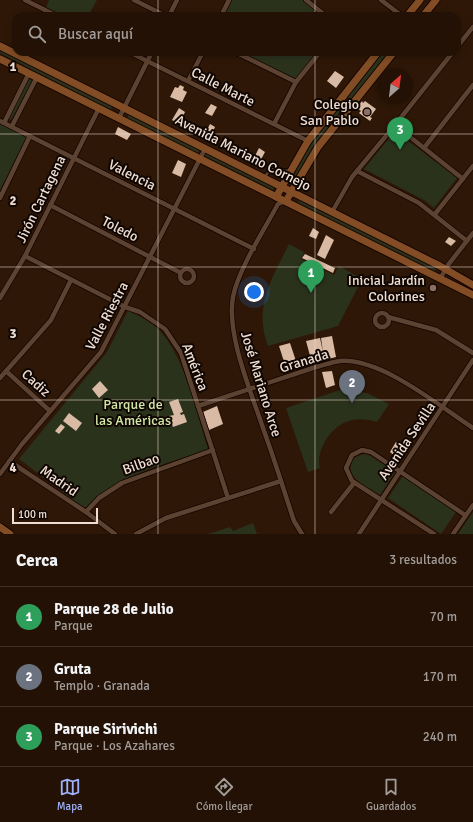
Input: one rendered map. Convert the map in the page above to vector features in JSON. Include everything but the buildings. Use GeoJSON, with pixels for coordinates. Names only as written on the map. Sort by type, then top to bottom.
{"type":"FeatureCollection","features":[{"type":"Feature","properties":{"kind":"main road"},"geometry":{"type":"LineString","coordinates":[[410,12],[420,0]]}},
{"type":"Feature","properties":{"kind":"main road"},"geometry":{"type":"LineString","coordinates":[[426,12],[436,0]]}},
{"type":"Feature","properties":{"kind":"main road","name":"Avenida Mariano Cornejo"},"geometry":{"type":"LineString","coordinates":[[0,46],[12,52]]}},
{"type":"Feature","properties":{"kind":"main road","name":"Avenida Mariano Cornejo"},"geometry":{"type":"LineString","coordinates":[[20,56],[445,269],[473,285]]}},
{"type":"Feature","properties":{"kind":"main road"},"geometry":{"type":"LineString","coordinates":[[277,200],[281,187],[308,141],[374,56]]}},
{"type":"Feature","properties":{"kind":"main road"},"geometry":{"type":"LineString","coordinates":[[286,201],[318,147],[391,56]]}},
{"type":"Feature","properties":{"kind":"main road","name":"Avenida Mariano Cornejo"},"geometry":{"type":"LineString","coordinates":[[0,59],[200,158],[277,200],[286,201],[473,295]]}},
{"type":"Feature","properties":{"kind":"main road"},"geometry":{"type":"LineString","coordinates":[[0,527],[10,534]]}},
{"type":"Feature","properties":{"kind":"street"},"geometry":{"type":"LineString","coordinates":[[25,0],[49,12]]}},
{"type":"Feature","properties":{"kind":"street"},"geometry":{"type":"LineString","coordinates":[[134,0],[158,12]]}},
{"type":"Feature","properties":{"kind":"street"},"geometry":{"type":"LineString","coordinates":[[171,12],[177,0]]}},
{"type":"Feature","properties":{"kind":"street"},"geometry":{"type":"LineString","coordinates":[[223,12],[228,0]]}},
{"type":"Feature","properties":{"kind":"street"},"geometry":{"type":"LineString","coordinates":[[306,0],[321,12]]}},
{"type":"Feature","properties":{"kind":"street"},"geometry":{"type":"LineString","coordinates":[[382,0],[397,12]]}},
{"type":"Feature","properties":{"kind":"street"},"geometry":{"type":"LineString","coordinates":[[461,42],[473,27]]}},
{"type":"Feature","properties":{"kind":"street","name":"Calle Marte"},"geometry":{"type":"LineString","coordinates":[[137,56],[308,141]]}},
{"type":"Feature","properties":{"kind":"street"},"geometry":{"type":"LineString","coordinates":[[119,118],[150,56]]}},
{"type":"Feature","properties":{"kind":"street"},"geometry":{"type":"LineString","coordinates":[[188,82],[201,56]]}},
{"type":"Feature","properties":{"kind":"street"},"geometry":{"type":"LineString","coordinates":[[243,56],[296,82]]}},
{"type":"Feature","properties":{"kind":"street"},"geometry":{"type":"LineString","coordinates":[[274,124],[296,82],[317,56]]}},
{"type":"Feature","properties":{"kind":"street"},"geometry":{"type":"LineString","coordinates":[[332,212],[347,184],[395,126],[449,56]]}},
{"type":"Feature","properties":{"kind":"street"},"geometry":{"type":"LineString","coordinates":[[2,122],[29,73]]}},
{"type":"Feature","properties":{"kind":"street"},"geometry":{"type":"LineString","coordinates":[[12,126],[37,77]]}},
{"type":"Feature","properties":{"kind":"street"},"geometry":{"type":"LineString","coordinates":[[424,148],[473,85]]}},
{"type":"Feature","properties":{"kind":"street","name":"Jirón Cartagena"},"geometry":{"type":"LineString","coordinates":[[0,298],[25,256],[99,108]]}},
{"type":"Feature","properties":{"kind":"street","name":"Valencia"},"geometry":{"type":"LineString","coordinates":[[2,122],[254,249]]}},
{"type":"Feature","properties":{"kind":"street"},"geometry":{"type":"LineString","coordinates":[[395,126],[463,179]]}},
{"type":"Feature","properties":{"kind":"street"},"geometry":{"type":"LineString","coordinates":[[0,198],[30,136]]}},
{"type":"Feature","properties":{"kind":"street","name":"Valle Riestra"},"geometry":{"type":"LineString","coordinates":[[0,474],[50,411],[101,352],[205,148]]}},
{"type":"Feature","properties":{"kind":"street"},"geometry":{"type":"LineString","coordinates":[[435,214],[473,166]]}},
{"type":"Feature","properties":{"kind":"street"},"geometry":{"type":"LineString","coordinates":[[357,171],[419,203],[435,214],[467,241]]}},
{"type":"Feature","properties":{"kind":"street","name":"José Mariano Arce"},"geometry":{"type":"LineString","coordinates":[[277,200],[235,288],[231,309],[234,337],[250,389],[294,520],[302,534]]}},
{"type":"Feature","properties":{"kind":"street","name":"Toledo"},"geometry":{"type":"LineString","coordinates":[[50,205],[181,273]]}},
{"type":"Feature","properties":{"kind":"street"},"geometry":{"type":"LineString","coordinates":[[440,279],[445,269],[473,234]]}},
{"type":"Feature","properties":{"kind":"street","name":"América"},"geometry":{"type":"LineString","coordinates":[[25,256],[125,307],[149,317],[170,336],[181,353],[228,498]]}},
{"type":"Feature","properties":{"kind":"street"},"geometry":{"type":"LineString","coordinates":[[0,378],[51,320],[71,280]]}},
{"type":"Feature","properties":{"kind":"street"},"geometry":{"type":"LineString","coordinates":[[389,319],[396,319],[431,328],[473,353]]}},
{"type":"Feature","properties":{"kind":"street","name":"Avenida Sevilla"},"geometry":{"type":"LineString","coordinates":[[359,534],[473,360]]}},
{"type":"Feature","properties":{"kind":"street","name":"Granada"},"geometry":{"type":"LineString","coordinates":[[198,406],[332,363],[349,362],[375,367],[387,372],[473,428]]}},
{"type":"Feature","properties":{"kind":"street","name":"Cadiz"},"geometry":{"type":"LineString","coordinates":[[6,371],[50,411]]}},
{"type":"Feature","properties":{"kind":"street","name":"Bilbao"},"geometry":{"type":"LineString","coordinates":[[86,512],[99,498],[122,483],[213,450]]}},
{"type":"Feature","properties":{"kind":"street"},"geometry":{"type":"LineString","coordinates":[[434,534],[354,483],[349,476],[347,465],[352,455],[359,451],[371,452],[465,515]]}},
{"type":"Feature","properties":{"kind":"street","name":"Madrid"},"geometry":{"type":"LineString","coordinates":[[9,461],[86,512],[115,534]]}},
{"type":"Feature","properties":{"kind":"street"},"geometry":{"type":"LineString","coordinates":[[136,534],[160,520],[281,481]]}},
{"type":"Feature","properties":{"kind":"street"},"geometry":{"type":"LineString","coordinates":[[331,512],[354,483]]}},
{"type":"Feature","properties":{"kind":"street"},"geometry":{"type":"LineString","coordinates":[[452,534],[473,505]]}},
{"type":"Feature","properties":{"kind":"lane"},"geometry":{"type":"LineString","coordinates":[[264,178],[269,171],[274,169]]}},
{"type":"Feature","properties":{"kind":"lane"},"geometry":{"type":"LineString","coordinates":[[279,170],[290,171]]}},
{"type":"Feature","properties":{"kind":"green space"},"geometry":{"type":"Polygon","coordinates":[[[49,0],[97,0],[90,12],[49,12],[45,10],[49,0]]]}},
{"type":"Feature","properties":{"kind":"green space"},"geometry":{"type":"Polygon","coordinates":[[[229,0],[306,0],[321,12],[223,12],[229,0]]]}},
{"type":"Feature","properties":{"kind":"green space"},"geometry":{"type":"Polygon","coordinates":[[[0,47],[12,53],[12,56],[18,56],[114,104],[111,109],[95,102],[0,53],[0,47]]]}},
{"type":"Feature","properties":{"kind":"green space"},"geometry":{"type":"Polygon","coordinates":[[[243,56],[317,56],[296,82],[243,56]]]}},
{"type":"Feature","properties":{"kind":"green space"},"geometry":{"type":"Polygon","coordinates":[[[380,56],[388,56],[379,68],[377,68],[377,71],[293,186],[287,183],[310,143],[380,56]]]}},
{"type":"Feature","properties":{"kind":"green space"},"geometry":{"type":"Polygon","coordinates":[[[29,78],[32,81],[11,120],[8,118],[29,78]]]}},
{"type":"Feature","properties":{"kind":"green space"},"geometry":{"type":"Polygon","coordinates":[[[130,113],[200,147],[198,154],[127,118],[130,113]]]}},
{"type":"Feature","properties":{"kind":"green space"},"geometry":{"type":"Polygon","coordinates":[[[0,124],[27,137],[0,190],[0,124]]]}},
{"type":"Feature","properties":{"kind":"green space"},"geometry":{"type":"Polygon","coordinates":[[[395,131],[457,178],[434,208],[424,200],[364,169],[395,131]]]}},
{"type":"Feature","properties":{"kind":"green space"},"geometry":{"type":"Polygon","coordinates":[[[207,151],[275,185],[273,190],[205,156],[207,151]]]}},
{"type":"Feature","properties":{"kind":"green space"},"geometry":{"type":"Polygon","coordinates":[[[300,197],[430,264],[436,269],[434,273],[298,203],[300,197]]]}},
{"type":"Feature","properties":{"kind":"green space"},"geometry":{"type":"Polygon","coordinates":[[[289,244],[304,252],[301,259],[334,275],[339,266],[362,279],[338,326],[268,346],[264,332],[263,318],[266,293],[289,244]]]}},
{"type":"Feature","properties":{"kind":"green space","name":"Parque de las Américas"},"geometry":{"type":"Polygon","coordinates":[[[128,311],[145,319],[155,326],[165,337],[174,351],[194,400],[208,449],[127,478],[113,486],[86,507],[83,507],[19,459],[107,352],[128,311]]]}},
{"type":"Feature","properties":{"kind":"green space"},"geometry":{"type":"Polygon","coordinates":[[[343,389],[367,393],[389,404],[377,422],[357,419],[346,422],[334,429],[325,441],[322,448],[319,462],[320,468],[308,472],[286,408],[343,389]]]}},
{"type":"Feature","properties":{"kind":"green space"},"geometry":{"type":"Polygon","coordinates":[[[365,454],[371,456],[395,472],[380,495],[359,482],[355,478],[350,468],[353,460],[357,456],[365,454]]]}},
{"type":"Feature","properties":{"kind":"green space"},"geometry":{"type":"Polygon","coordinates":[[[403,476],[456,512],[441,534],[388,498],[403,476]]]}},
{"type":"Feature","properties":{"kind":"green space"},"geometry":{"type":"Polygon","coordinates":[[[473,512],[473,534],[458,534],[473,512]]]}},
{"type":"Feature","properties":{"kind":"green space"},"geometry":{"type":"Polygon","coordinates":[[[253,523],[257,534],[208,534],[230,527],[233,531],[253,523]]]}},
{"type":"Feature","properties":{"kind":"place","name":"Colegio San Pablo"},"geometry":{"type":"Point","coordinates":[367,112]}},
{"type":"Feature","properties":{"kind":"place","name":"Parque Sirivichi"},"geometry":{"type":"Point","coordinates":[400,150]}},
{"type":"Feature","properties":{"kind":"place","name":"Inicial Jardín Colorines"},"geometry":{"type":"Point","coordinates":[433,288]}},
{"type":"Feature","properties":{"kind":"place","name":"Parque 28 de Julio"},"geometry":{"type":"Point","coordinates":[311,293]}},
{"type":"Feature","properties":{"kind":"place","name":"Gruta"},"geometry":{"type":"Point","coordinates":[352,403]}}]}
